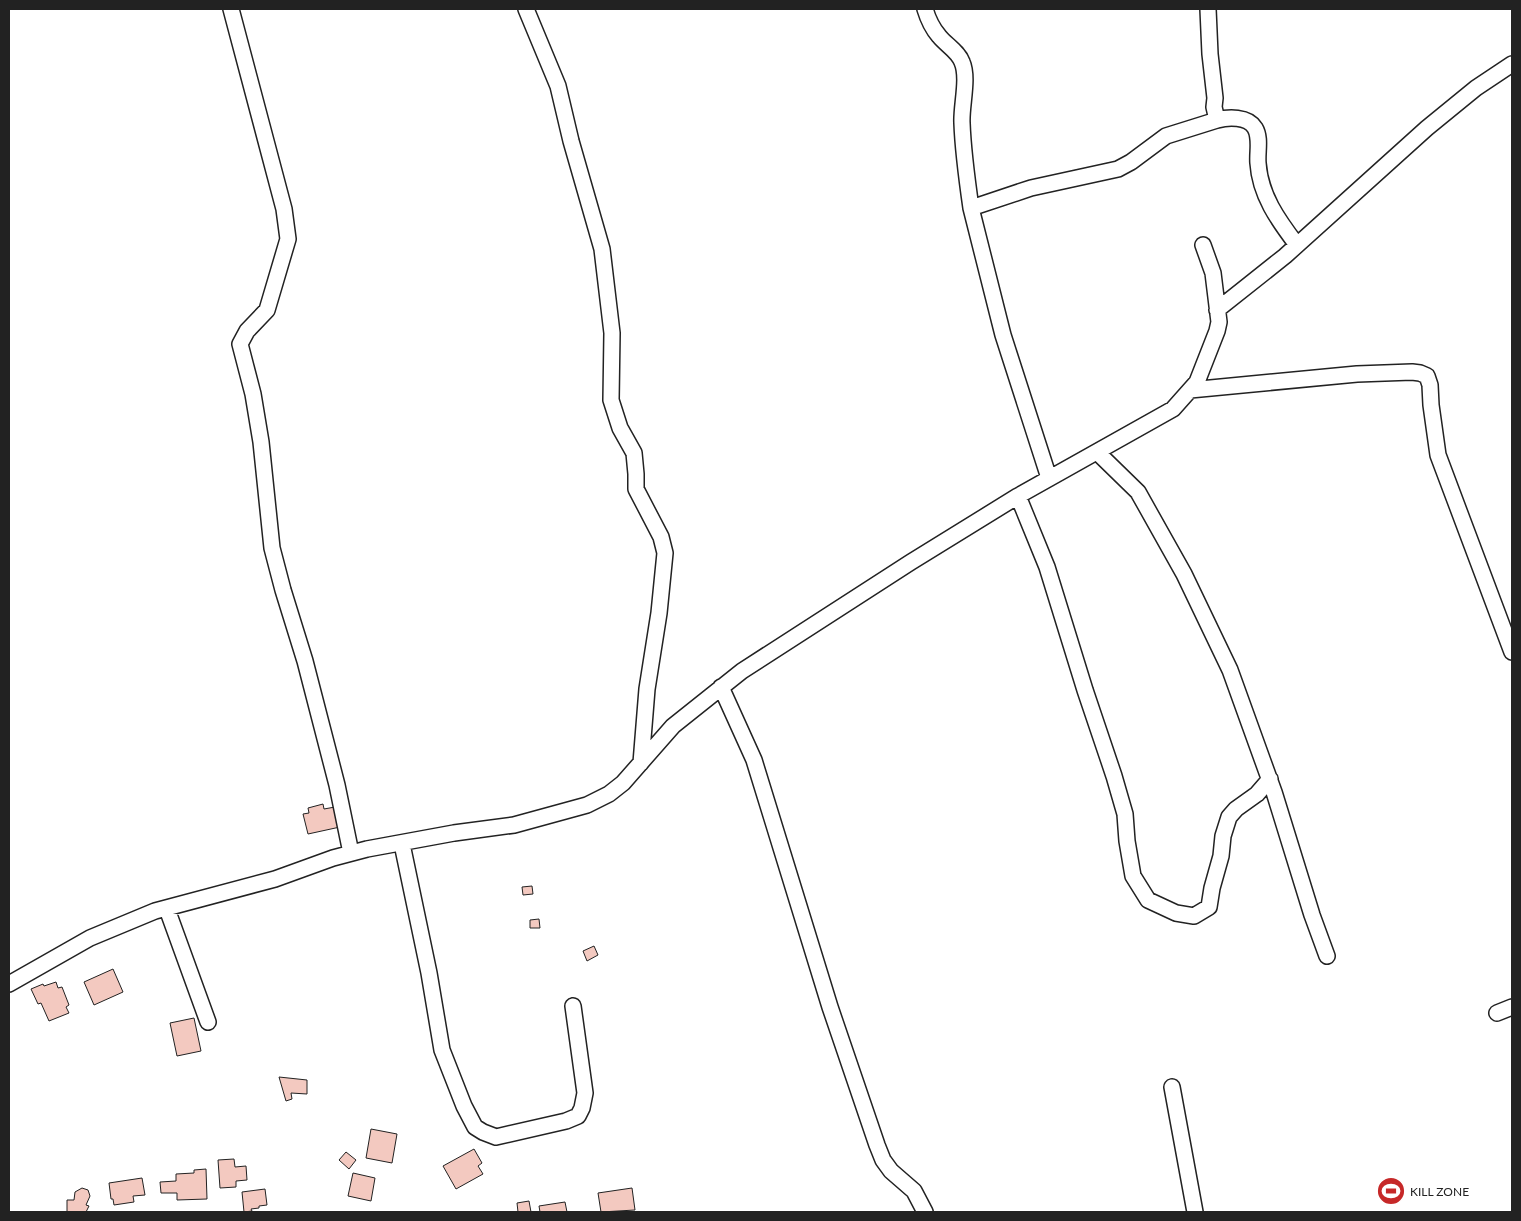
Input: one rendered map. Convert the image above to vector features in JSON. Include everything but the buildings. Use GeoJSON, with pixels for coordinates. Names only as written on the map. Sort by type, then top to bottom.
{"type":"FeatureCollection","features":[{"type":"Feature","properties":{"kind":"street"},"geometry":{"type":"LineString","coordinates":[[231,9],[284,208],[288,238],[266,310],[247,331],[240,344],[253,394],[261,442],[272,548],[305,661],[334,776],[351,854]]}},
{"type":"Feature","properties":{"kind":"street"},"geometry":{"type":"LineString","coordinates":[[526,9],[558,86],[571,141],[602,249],[612,333],[611,400],[620,428],[634,454],[636,489],[661,537],[665,553],[659,613],[647,689],[641,763]]}},
{"type":"Feature","properties":{"kind":"street"},"geometry":{"type":"LineString","coordinates":[[925,9],[929,22],[938,36],[952,48],[962,62],[964,75],[962,121],[964,161],[971,208],[1003,335],[1049,478]]}},
{"type":"Feature","properties":{"kind":"street"},"geometry":{"type":"LineString","coordinates":[[1208,9],[1216,120]]}},
{"type":"Feature","properties":{"kind":"street"},"geometry":{"type":"LineString","coordinates":[[1217,310],[1297,245],[1427,128],[1476,88],[1512,64]]}},
{"type":"Feature","properties":{"kind":"street"},"geometry":{"type":"LineString","coordinates":[[971,208],[1031,188],[1118,169],[1131,162],[1166,136],[1230,117],[1248,121],[1255,128],[1258,138],[1258,164],[1264,190],[1272,210],[1297,245]]}},
{"type":"Feature","properties":{"kind":"street"},"geometry":{"type":"LineString","coordinates":[[9,984],[90,938],[155,911],[275,879],[367,849],[454,833],[514,825],[587,804],[609,794],[623,783],[673,726],[742,671],[1018,496],[1172,409],[1197,382],[1219,322],[1213,273],[1203,245]]}},
{"type":"Feature","properties":{"kind":"street"},"geometry":{"type":"LineString","coordinates":[[1190,390],[1357,374],[1412,372],[1427,376],[1430,385],[1438,455],[1512,652]]}},
{"type":"Feature","properties":{"kind":"street"},"geometry":{"type":"LineString","coordinates":[[1097,452],[1138,492],[1184,574],[1230,670],[1270,779],[1312,915],[1327,956]]}},
{"type":"Feature","properties":{"kind":"street"},"geometry":{"type":"LineString","coordinates":[[1018,496],[1048,567],[1085,690],[1114,776],[1125,814],[1126,841],[1133,876],[1148,900],[1176,913],[1194,916],[1209,907],[1221,856],[1223,836],[1229,817],[1236,809],[1257,794],[1270,779]]}},
{"type":"Feature","properties":{"kind":"street"},"geometry":{"type":"LineString","coordinates":[[721,687],[754,760],[830,1007],[877,1145],[890,1171],[914,1191],[925,1212]]}},
{"type":"Feature","properties":{"kind":"street"},"geometry":{"type":"LineString","coordinates":[[402,844],[429,973],[442,1050],[474,1127],[496,1137],[566,1121],[578,1116],[585,1093],[573,1006]]}},
{"type":"Feature","properties":{"kind":"street"},"geometry":{"type":"LineString","coordinates":[[167,909],[208,1022]]}},
{"type":"Feature","properties":{"kind":"street"},"geometry":{"type":"LineString","coordinates":[[1496,1012],[1512,1007]]}},
{"type":"Feature","properties":{"kind":"street"},"geometry":{"type":"LineString","coordinates":[[1172,1087],[1195,1212]]}},
{"type":"Feature","properties":{"kind":"place","name":"KILL ZONE"},"geometry":{"type":"Point","coordinates":[1391,1191]}}]}
